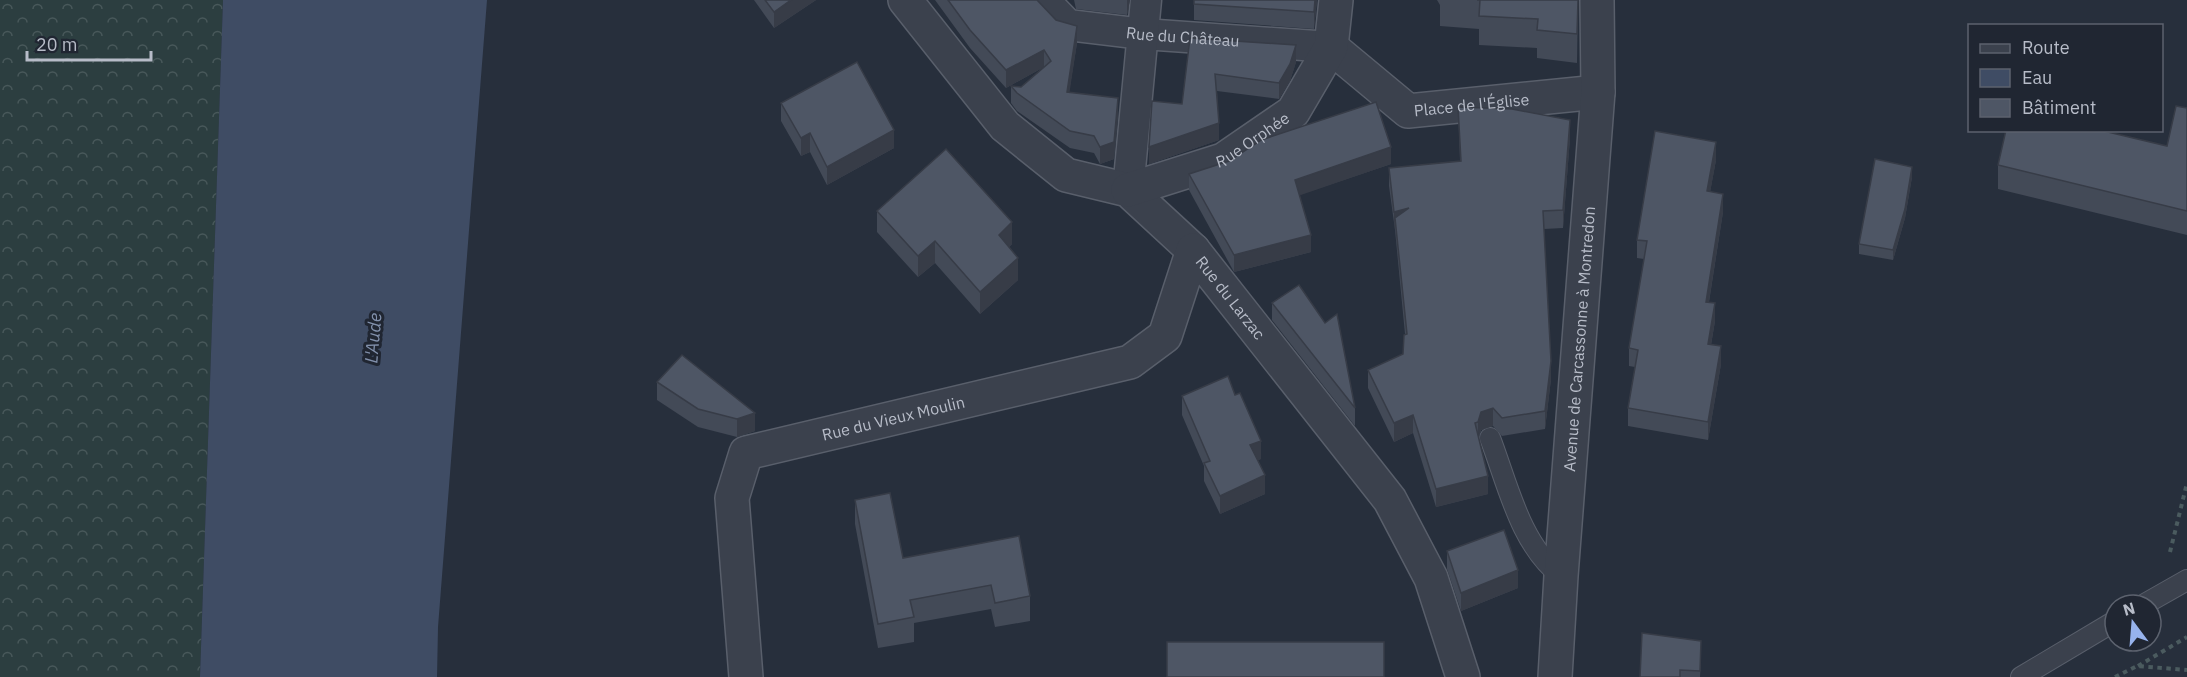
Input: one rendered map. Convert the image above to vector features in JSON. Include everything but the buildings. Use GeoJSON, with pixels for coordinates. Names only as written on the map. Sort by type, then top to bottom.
{"type":"FeatureCollection","features":[{"type":"Feature","properties":{"kind":"street","name":"Rue du Larzac"},"geometry":{"type":"LineString","coordinates":[[905,0],[1005,126],[1066,175],[1128,190],[1193,250],[1390,500],[1431,578],[1463,677]]}},
{"type":"Feature","properties":{"kind":"street","name":"Rue du Château"},"geometry":{"type":"LineString","coordinates":[[1044,0],[1068,25],[1143,34],[1331,47]]}},
{"type":"Feature","properties":{"kind":"street"},"geometry":{"type":"LineString","coordinates":[[1128,190],[1146,0]]}},
{"type":"Feature","properties":{"kind":"street","name":"Rue Orphée"},"geometry":{"type":"LineString","coordinates":[[1128,190],[1223,160],[1293,112],[1331,47],[1336,0]]}},
{"type":"Feature","properties":{"kind":"street","name":"Avenue de Carcassonne à Montredon"},"geometry":{"type":"LineString","coordinates":[[1556,677],[1561,576],[1598,92],[1597,0]]}},
{"type":"Feature","properties":{"kind":"street","name":"Place de l'Église"},"geometry":{"type":"LineString","coordinates":[[1331,47],[1408,111],[1598,92]]}},
{"type":"Feature","properties":{"kind":"street","name":"Rue du Vieux Moulin"},"geometry":{"type":"LineString","coordinates":[[746,677],[732,498],[746,453],[1130,362],[1165,336],[1193,250]]}},
{"type":"Feature","properties":{"kind":"lane"},"geometry":{"type":"LineString","coordinates":[[1490,438],[1531,544],[1548,566],[1561,576]]}},
{"type":"Feature","properties":{"kind":"lane"},"geometry":{"type":"LineString","coordinates":[[2163,594],[2185,581]]}},
{"type":"Feature","properties":{"kind":"lane"},"geometry":{"type":"LineString","coordinates":[[2021,677],[2103,628]]}},
{"type":"Feature","properties":{"kind":"path"},"geometry":{"type":"LineString","coordinates":[[2185,581],[2169,554],[2187,483]]}},
{"type":"Feature","properties":{"kind":"path"},"geometry":{"type":"LineString","coordinates":[[2115,677],[2187,637]]}},
{"type":"Feature","properties":{"kind":"path"},"geometry":{"type":"LineString","coordinates":[[2137,666],[2187,670]]}},
{"type":"Feature","properties":{"kind":"green space"},"geometry":{"type":"Polygon","coordinates":[[[0,0],[223,0],[200,677],[0,677],[0,0]]]}},
{"type":"Feature","properties":{"kind":"water","name":"L'Aude"},"geometry":{"type":"Polygon","coordinates":[[[223,0],[487,0],[438,627],[437,677],[200,677],[223,0]]]}}]}
